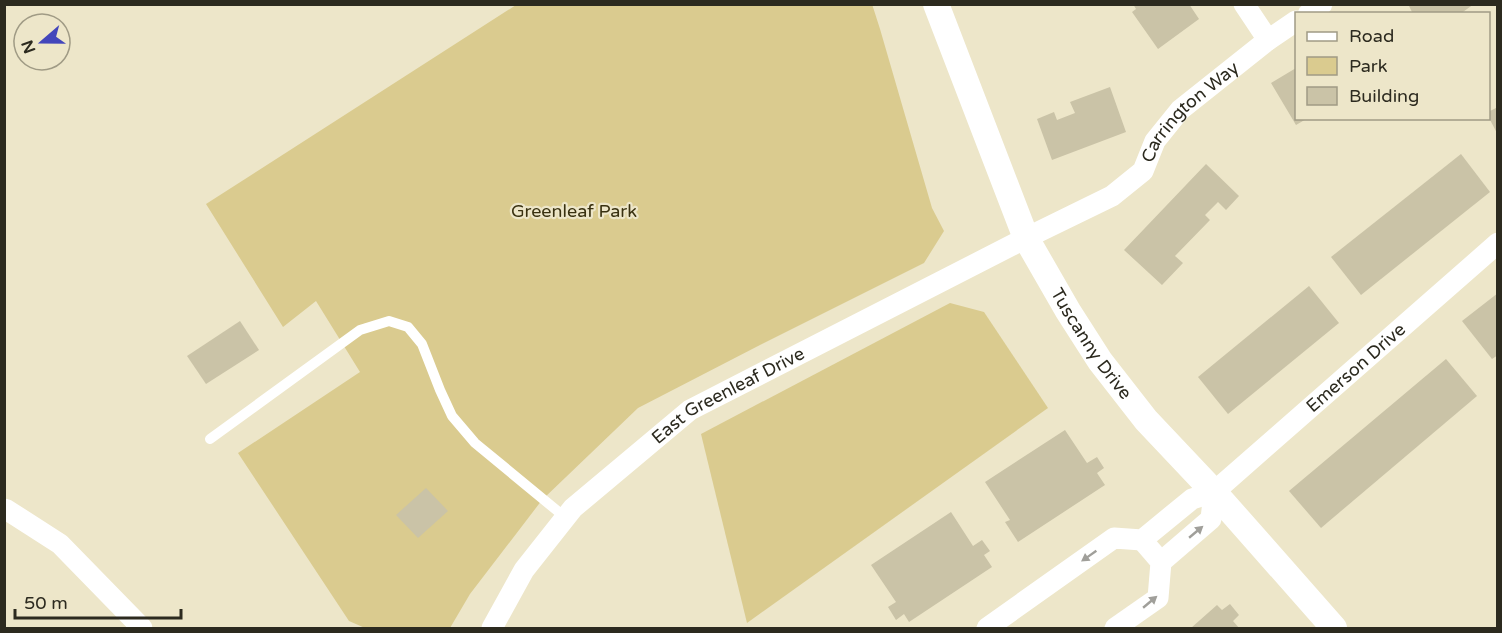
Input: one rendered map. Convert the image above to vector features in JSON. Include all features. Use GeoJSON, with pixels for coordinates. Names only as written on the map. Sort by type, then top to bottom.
{"type":"FeatureCollection","features":[{"type":"Feature","properties":{"kind":"street","name":"Tuscanny Drive"},"geometry":{"type":"LineString","coordinates":[[936,4],[1026,238],[1068,311],[1100,361],[1146,420],[1214,492],[1334,628]]}},
{"type":"Feature","properties":{"kind":"street"},"geometry":{"type":"LineString","coordinates":[[1244,4],[1268,40]]}},
{"type":"Feature","properties":{"kind":"street","name":"Carrington Way"},"geometry":{"type":"LineString","coordinates":[[1026,238],[1112,196],[1143,171],[1155,141],[1180,110],[1268,40],[1295,22]]}},
{"type":"Feature","properties":{"kind":"street","name":"East Greenleaf Drive"},"geometry":{"type":"LineString","coordinates":[[492,628],[524,570],[573,508],[690,410],[1026,238]]}},
{"type":"Feature","properties":{"kind":"street","name":"Emerson Drive"},"geometry":{"type":"LineString","coordinates":[[1142,540],[1192,499],[1214,492],[1497,243]]}},
{"type":"Feature","properties":{"kind":"street"},"geometry":{"type":"LineString","coordinates":[[1115,628],[1158,597],[1161,562],[1211,519],[1214,492]]}},
{"type":"Feature","properties":{"kind":"street"},"geometry":{"type":"LineString","coordinates":[[4,509],[60,544],[142,628]]}},
{"type":"Feature","properties":{"kind":"street"},"geometry":{"type":"LineString","coordinates":[[987,628],[1114,538],[1142,540],[1161,562]]}},
{"type":"Feature","properties":{"kind":"lane"},"geometry":{"type":"LineString","coordinates":[[210,439],[360,330],[389,321],[408,327],[422,344],[452,416],[475,443],[566,518]]}},
{"type":"Feature","properties":{"kind":"green space","name":"Greenleaf Park"},"geometry":{"type":"Polygon","coordinates":[[[872,4],[932,208],[944,231],[924,263],[638,408],[542,500],[470,594],[450,628],[365,628],[349,621],[238,453],[360,372],[316,301],[283,327],[206,204],[516,5],[872,4]]]}},
{"type":"Feature","properties":{"kind":"green space"},"geometry":{"type":"Polygon","coordinates":[[[950,303],[984,312],[1048,408],[747,623],[701,434],[950,303]]]}},
{"type":"Feature","properties":{"kind":"building"},"geometry":{"type":"Polygon","coordinates":[[[1133,4],[1189,4],[1199,19],[1158,49],[1132,12],[1136,9],[1133,4]]]}},
{"type":"Feature","properties":{"kind":"building"},"geometry":{"type":"Polygon","coordinates":[[[1408,4],[1474,4],[1463,12],[1412,12],[1408,4]]]}},
{"type":"Feature","properties":{"kind":"building"},"geometry":{"type":"Polygon","coordinates":[[[1295,69],[1295,120],[1305,120],[1296,125],[1271,83],[1295,69]]]}},
{"type":"Feature","properties":{"kind":"building"},"geometry":{"type":"Polygon","coordinates":[[[1110,87],[1126,132],[1052,160],[1037,119],[1054,112],[1057,120],[1075,113],[1070,102],[1110,87]]]}},
{"type":"Feature","properties":{"kind":"building"},"geometry":{"type":"Polygon","coordinates":[[[1498,107],[1498,135],[1490,120],[1490,111],[1498,107]]]}},
{"type":"Feature","properties":{"kind":"building"},"geometry":{"type":"Polygon","coordinates":[[[1461,154],[1490,192],[1361,295],[1331,257],[1461,154]]]}},
{"type":"Feature","properties":{"kind":"building"},"geometry":{"type":"Polygon","coordinates":[[[1206,164],[1239,196],[1226,210],[1218,202],[1205,215],[1210,220],[1175,256],[1183,263],[1162,285],[1124,250],[1206,164]]]}},
{"type":"Feature","properties":{"kind":"building"},"geometry":{"type":"Polygon","coordinates":[[[1309,286],[1339,323],[1228,414],[1198,377],[1309,286]]]}},
{"type":"Feature","properties":{"kind":"building"},"geometry":{"type":"Polygon","coordinates":[[[1498,293],[1498,355],[1492,359],[1462,321],[1498,293]]]}},
{"type":"Feature","properties":{"kind":"building"},"geometry":{"type":"Polygon","coordinates":[[[240,321],[259,350],[206,384],[187,356],[240,321]]]}},
{"type":"Feature","properties":{"kind":"building"},"geometry":{"type":"Polygon","coordinates":[[[1446,359],[1477,396],[1321,528],[1289,491],[1446,359]]]}},
{"type":"Feature","properties":{"kind":"building"},"geometry":{"type":"Polygon","coordinates":[[[1065,430],[1087,463],[1097,457],[1104,468],[1097,473],[1105,485],[1018,542],[1005,522],[1010,520],[985,482],[1065,430]]]}},
{"type":"Feature","properties":{"kind":"building"},"geometry":{"type":"Polygon","coordinates":[[[426,488],[448,511],[418,538],[396,515],[426,488]]]}},
{"type":"Feature","properties":{"kind":"building"},"geometry":{"type":"Polygon","coordinates":[[[951,512],[973,546],[982,540],[990,551],[984,555],[992,567],[909,622],[904,614],[896,620],[888,607],[896,602],[871,565],[951,512]]]}},
{"type":"Feature","properties":{"kind":"building"},"geometry":{"type":"Polygon","coordinates":[[[1230,604],[1239,615],[1233,621],[1239,628],[1191,628],[1217,605],[1222,610],[1230,604]]]}}]}
